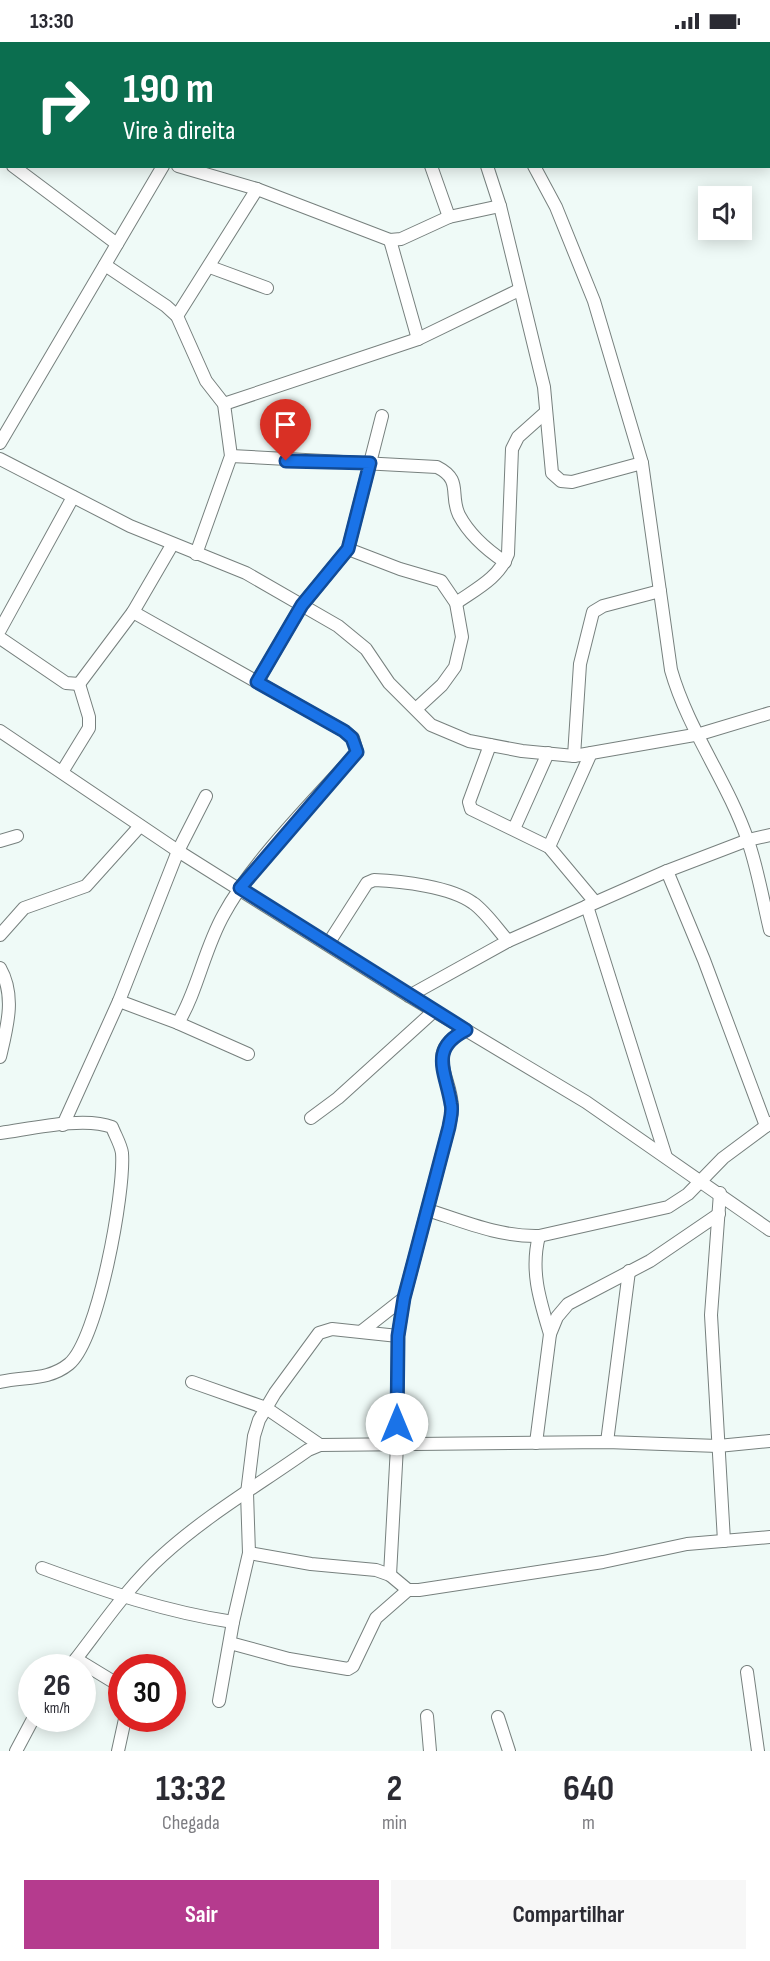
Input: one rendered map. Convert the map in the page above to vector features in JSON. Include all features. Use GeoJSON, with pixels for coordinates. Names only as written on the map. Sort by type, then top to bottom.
{"type":"FeatureCollection","features":[{"type":"Feature","properties":{"kind":"street"},"geometry":{"type":"LineString","coordinates":[[16,168],[117,244]]}},
{"type":"Feature","properties":{"kind":"street"},"geometry":{"type":"LineString","coordinates":[[0,443],[162,168]]}},
{"type":"Feature","properties":{"kind":"street"},"geometry":{"type":"LineString","coordinates":[[185,168],[256,189],[390,240],[401,239],[449,217],[500,206]]}},
{"type":"Feature","properties":{"kind":"street"},"geometry":{"type":"LineString","coordinates":[[432,168],[449,217]]}},
{"type":"Feature","properties":{"kind":"street"},"geometry":{"type":"LineString","coordinates":[[488,168],[500,206],[544,387],[552,473],[561,481],[572,482],[642,463]]}},
{"type":"Feature","properties":{"kind":"street"},"geometry":{"type":"LineString","coordinates":[[535,168],[556,207],[594,301],[642,463],[671,670],[681,703],[700,734],[748,840],[770,930]]}},
{"type":"Feature","properties":{"kind":"street"},"geometry":{"type":"LineString","coordinates":[[177,316],[210,267],[256,189]]}},
{"type":"Feature","properties":{"kind":"street"},"geometry":{"type":"LineString","coordinates":[[390,240],[418,339]]}},
{"type":"Feature","properties":{"kind":"street"},"geometry":{"type":"LineString","coordinates":[[105,265],[166,306],[177,316],[206,381],[224,404],[231,456],[196,554]]}},
{"type":"Feature","properties":{"kind":"street"},"geometry":{"type":"LineString","coordinates":[[210,267],[267,288]]}},
{"type":"Feature","properties":{"kind":"street"},"geometry":{"type":"LineString","coordinates":[[224,404],[418,339],[519,290]]}},
{"type":"Feature","properties":{"kind":"street"},"geometry":{"type":"LineString","coordinates":[[456,603],[500,571],[505,562],[508,554],[512,449],[518,437],[546,412]]}},
{"type":"Feature","properties":{"kind":"street"},"geometry":{"type":"LineString","coordinates":[[257,682],[302,605],[348,549],[382,416]]}},
{"type":"Feature","properties":{"kind":"street"},"geometry":{"type":"LineString","coordinates":[[231,456],[286,461],[437,467],[448,473],[454,484],[459,515],[478,540],[505,562]]}},
{"type":"Feature","properties":{"kind":"street"},"geometry":{"type":"LineString","coordinates":[[0,459],[172,544],[246,573],[338,626],[366,650],[389,683],[431,725],[469,741],[574,756],[700,734],[770,713]]}},
{"type":"Feature","properties":{"kind":"street"},"geometry":{"type":"LineString","coordinates":[[0,630],[73,497]]}},
{"type":"Feature","properties":{"kind":"street"},"geometry":{"type":"LineString","coordinates":[[80,684],[133,612],[172,544]]}},
{"type":"Feature","properties":{"kind":"street"},"geometry":{"type":"LineString","coordinates":[[348,549],[400,569],[441,581],[456,603],[462,637],[455,667],[442,685],[416,709]]}},
{"type":"Feature","properties":{"kind":"street"},"geometry":{"type":"LineString","coordinates":[[574,756],[580,664],[593,612],[603,606],[660,591]]}},
{"type":"Feature","properties":{"kind":"street"},"geometry":{"type":"LineString","coordinates":[[133,612],[344,731],[352,738],[357,752],[240,888],[207,949],[178,1023]]}},
{"type":"Feature","properties":{"kind":"street"},"geometry":{"type":"LineString","coordinates":[[0,638],[66,682],[80,684]]}},
{"type":"Feature","properties":{"kind":"street"},"geometry":{"type":"LineString","coordinates":[[62,772],[88,728],[89,717],[80,684]]}},
{"type":"Feature","properties":{"kind":"street"},"geometry":{"type":"LineString","coordinates":[[0,731],[178,851],[409,996],[586,1102],[720,1193],[770,1230]]}},
{"type":"Feature","properties":{"kind":"street"},"geometry":{"type":"LineString","coordinates":[[490,745],[469,805],[549,847],[591,904],[666,1156]]}},
{"type":"Feature","properties":{"kind":"street"},"geometry":{"type":"LineString","coordinates":[[514,829],[548,753]]}},
{"type":"Feature","properties":{"kind":"street"},"geometry":{"type":"LineString","coordinates":[[549,847],[591,753]]}},
{"type":"Feature","properties":{"kind":"street"},"geometry":{"type":"LineString","coordinates":[[63,1125],[119,1001],[191,821],[206,796]]}},
{"type":"Feature","properties":{"kind":"street"},"geometry":{"type":"LineString","coordinates":[[0,935],[24,908],[86,886],[140,826]]}},
{"type":"Feature","properties":{"kind":"street"},"geometry":{"type":"LineString","coordinates":[[409,996],[508,941],[667,871],[748,840],[770,835]]}},
{"type":"Feature","properties":{"kind":"street"},"geometry":{"type":"LineString","coordinates":[[0,841],[17,836]]}},
{"type":"Feature","properties":{"kind":"street"},"geometry":{"type":"LineString","coordinates":[[428,1210],[504,1234],[539,1236],[668,1207],[688,1194],[723,1158],[768,1124],[667,871]]}},
{"type":"Feature","properties":{"kind":"street"},"geometry":{"type":"LineString","coordinates":[[328,944],[367,883],[374,880],[446,891],[461,896],[475,904],[508,941]]}},
{"type":"Feature","properties":{"kind":"street"},"geometry":{"type":"LineString","coordinates":[[0,968],[8,982],[10,1004],[0,1058]]}},
{"type":"Feature","properties":{"kind":"street"},"geometry":{"type":"LineString","coordinates":[[119,1001],[178,1023],[248,1054]]}},
{"type":"Feature","properties":{"kind":"street"},"geometry":{"type":"LineString","coordinates":[[311,1118],[338,1098],[434,1011]]}},
{"type":"Feature","properties":{"kind":"street"},"geometry":{"type":"LineString","coordinates":[[390,1575],[397,1446],[398,1336],[404,1298],[428,1210],[452,1107],[441,1063],[443,1049],[451,1038],[466,1030]]}},
{"type":"Feature","properties":{"kind":"street"},"geometry":{"type":"LineString","coordinates":[[0,1133],[63,1125],[104,1124],[112,1127],[122,1152],[114,1239],[84,1344],[71,1362],[51,1376],[0,1382]]}},
{"type":"Feature","properties":{"kind":"street"},"geometry":{"type":"LineString","coordinates":[[720,1193],[711,1315],[724,1541]]}},
{"type":"Feature","properties":{"kind":"street"},"geometry":{"type":"LineString","coordinates":[[536,1443],[550,1335],[557,1317],[568,1304],[650,1261],[719,1214]]}},
{"type":"Feature","properties":{"kind":"street"},"geometry":{"type":"LineString","coordinates":[[539,1236],[534,1266],[536,1287],[550,1335]]}},
{"type":"Feature","properties":{"kind":"street"},"geometry":{"type":"LineString","coordinates":[[607,1442],[629,1271]]}},
{"type":"Feature","properties":{"kind":"street"},"geometry":{"type":"LineString","coordinates":[[362,1331],[404,1298]]}},
{"type":"Feature","properties":{"kind":"street"},"geometry":{"type":"LineString","coordinates":[[219,1701],[233,1622],[249,1552],[247,1493],[254,1436],[266,1408],[319,1333],[332,1329],[398,1336]]}},
{"type":"Feature","properties":{"kind":"street"},"geometry":{"type":"LineString","coordinates":[[192,1382],[266,1408],[320,1445]]}},
{"type":"Feature","properties":{"kind":"street"},"geometry":{"type":"LineString","coordinates":[[80,1654],[124,1598],[162,1556],[308,1450],[320,1445],[397,1446],[607,1442],[718,1446],[770,1441]]}},
{"type":"Feature","properties":{"kind":"street"},"geometry":{"type":"LineString","coordinates":[[230,1643],[289,1659],[348,1669],[353,1665],[376,1618],[408,1590],[541,1573],[687,1544],[770,1537]]}},
{"type":"Feature","properties":{"kind":"street"},"geometry":{"type":"LineString","coordinates":[[249,1552],[311,1564],[376,1570],[390,1575],[408,1590]]}},
{"type":"Feature","properties":{"kind":"street"},"geometry":{"type":"LineString","coordinates":[[42,1568],[124,1598],[198,1617],[233,1622]]}},
{"type":"Feature","properties":{"kind":"street"},"geometry":{"type":"LineString","coordinates":[[747,1672],[758,1751]]}},
{"type":"Feature","properties":{"kind":"street"},"geometry":{"type":"LineString","coordinates":[[427,1716],[430,1751]]}},
{"type":"Feature","properties":{"kind":"street"},"geometry":{"type":"LineString","coordinates":[[498,1717],[509,1751]]}},
{"type":"Feature","properties":{"kind":"street"},"geometry":{"type":"LineString","coordinates":[[16,1751],[26,1732]]}},
{"type":"Feature","properties":{"kind":"street"},"geometry":{"type":"LineString","coordinates":[[118,1751],[122,1732]]}},
{"type":"Feature","properties":{"kind":"route"},"geometry":{"type":"LineString","coordinates":[[286,461],[370,463],[348,549],[302,605],[257,682],[344,731],[357,746],[357,752],[240,888],[466,1030],[451,1038],[443,1049],[441,1063],[452,1107],[449,1127],[404,1298],[398,1336],[397,1424]]}}]}
